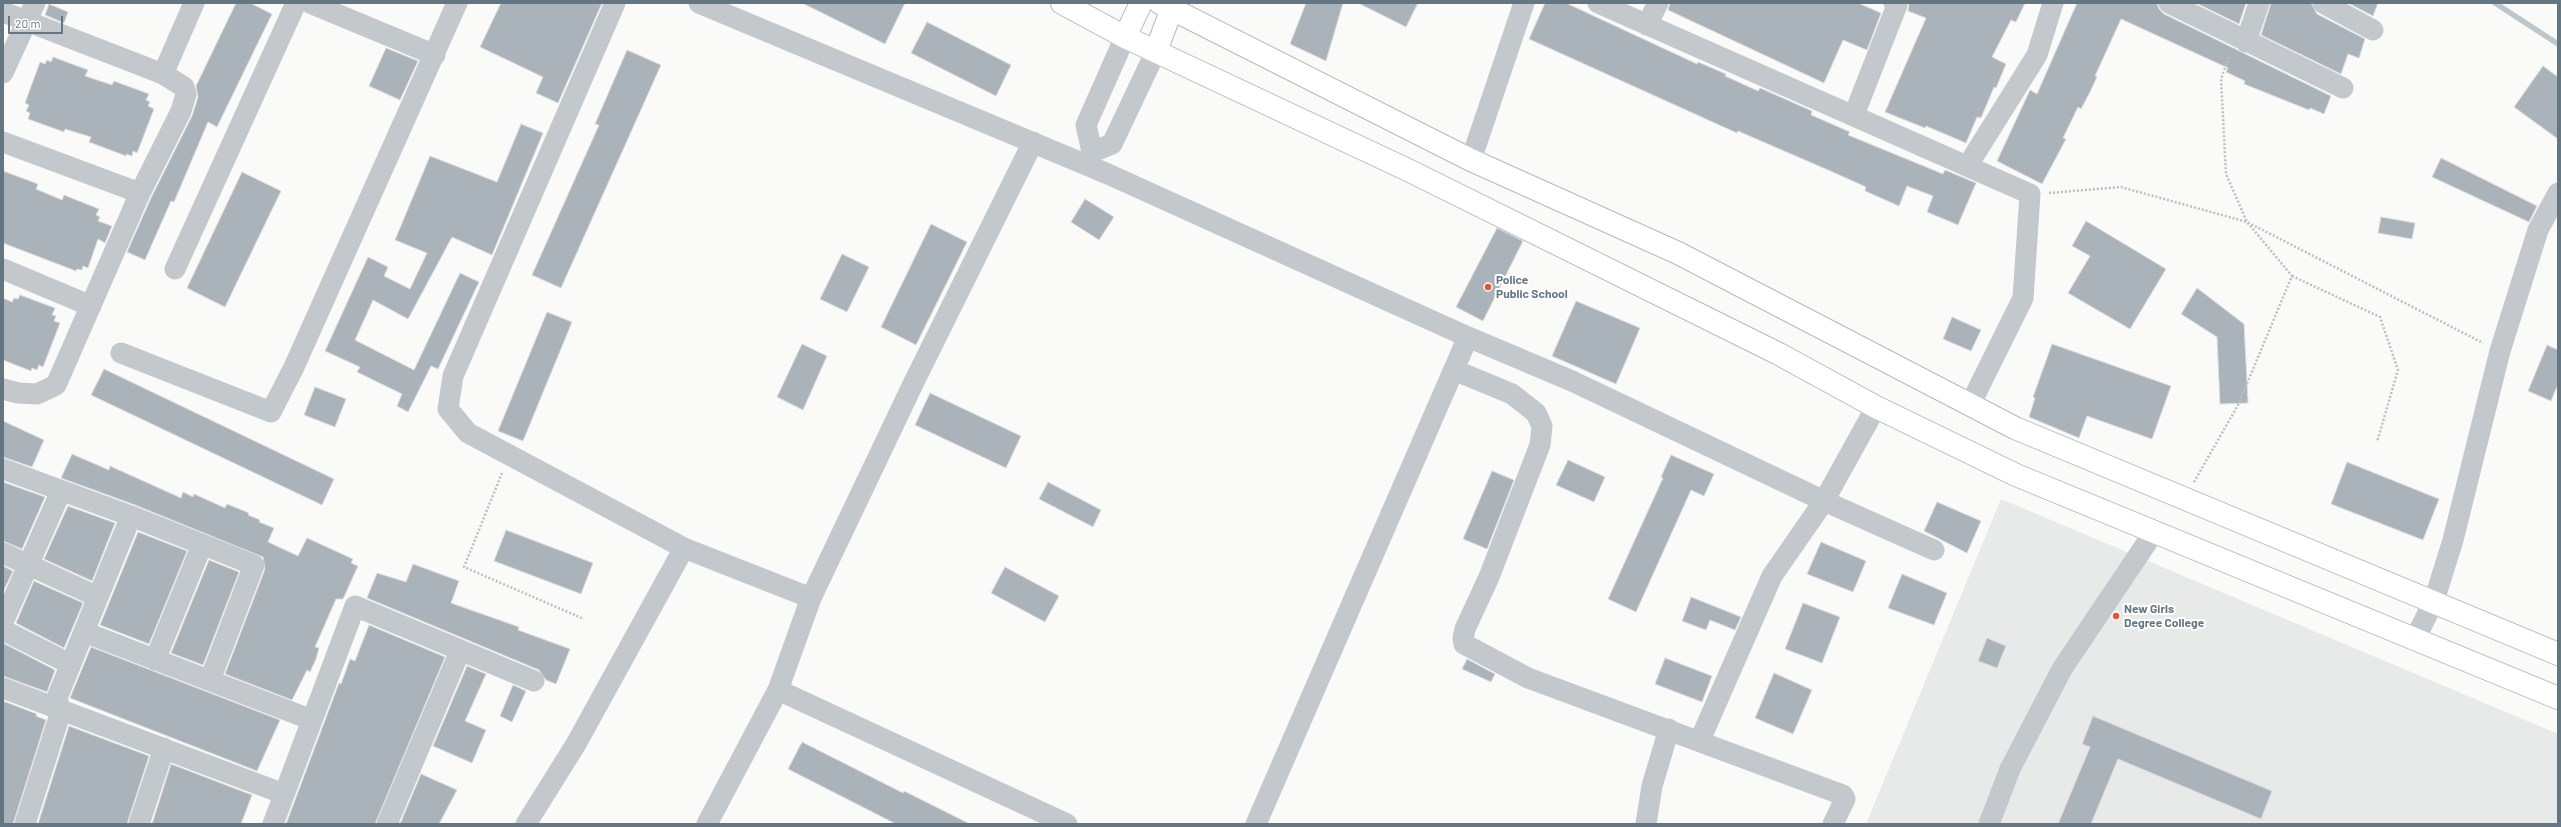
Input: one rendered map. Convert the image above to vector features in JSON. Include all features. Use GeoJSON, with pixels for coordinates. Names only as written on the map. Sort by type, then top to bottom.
{"type":"FeatureCollection","features":[{"type":"Feature","properties":{"kind":"main road"},"geometry":{"type":"LineString","coordinates":[[1062,3],[1125,37],[1410,171],[1779,354],[1876,407],[2016,475],[2558,698]]}},
{"type":"Feature","properties":{"kind":"main road"},"geometry":{"type":"LineString","coordinates":[[1125,37],[1141,3]]}},
{"type":"Feature","properties":{"kind":"main road"},"geometry":{"type":"LineString","coordinates":[[1156,51],[1169,5],[1471,160],[1678,253],[2015,428],[2434,601],[2558,654]]}},
{"type":"Feature","properties":{"kind":"street"},"geometry":{"type":"LineString","coordinates":[[3,73],[35,3]]}},
{"type":"Feature","properties":{"kind":"street"},"geometry":{"type":"LineString","coordinates":[[163,74],[194,3]]}},
{"type":"Feature","properties":{"kind":"street"},"geometry":{"type":"LineString","coordinates":[[175,269],[296,3]]}},
{"type":"Feature","properties":{"kind":"street"},"geometry":{"type":"LineString","coordinates":[[310,3],[434,55]]}},
{"type":"Feature","properties":{"kind":"street"},"geometry":{"type":"LineString","coordinates":[[121,353],[271,412],[294,367],[457,3]]}},
{"type":"Feature","properties":{"kind":"street"},"geometry":{"type":"LineString","coordinates":[[615,3],[453,376],[448,409],[468,433],[684,548],[811,598]]}},
{"type":"Feature","properties":{"kind":"street"},"geometry":{"type":"LineString","coordinates":[[699,3],[1034,142],[1089,158],[1468,337],[1572,380],[1824,501],[1934,550]]}},
{"type":"Feature","properties":{"kind":"street"},"geometry":{"type":"LineString","coordinates":[[1471,160],[1524,3]]}},
{"type":"Feature","properties":{"kind":"street"},"geometry":{"type":"LineString","coordinates":[[1598,3],[1968,165],[1982,174],[2030,194],[2023,298],[1970,404]]}},
{"type":"Feature","properties":{"kind":"street"},"geometry":{"type":"LineString","coordinates":[[1647,25],[1658,3]]}},
{"type":"Feature","properties":{"kind":"street"},"geometry":{"type":"LineString","coordinates":[[1854,115],[1897,5],[1894,3]]}},
{"type":"Feature","properties":{"kind":"street"},"geometry":{"type":"LineString","coordinates":[[1968,165],[2038,55],[2053,3]]}},
{"type":"Feature","properties":{"kind":"street"},"geometry":{"type":"LineString","coordinates":[[2168,3],[2343,88]]}},
{"type":"Feature","properties":{"kind":"street"},"geometry":{"type":"LineString","coordinates":[[2241,39],[2259,3]]}},
{"type":"Feature","properties":{"kind":"street"},"geometry":{"type":"LineString","coordinates":[[2323,3],[2373,30]]}},
{"type":"Feature","properties":{"kind":"street"},"geometry":{"type":"LineString","coordinates":[[3,12],[163,74],[184,87],[186,94],[180,111],[140,193],[56,385],[37,394],[18,393],[3,389]]}},
{"type":"Feature","properties":{"kind":"street"},"geometry":{"type":"LineString","coordinates":[[1089,158],[1086,125],[1125,37]]}},
{"type":"Feature","properties":{"kind":"street"},"geometry":{"type":"LineString","coordinates":[[1089,158],[1112,144],[1156,51]]}},
{"type":"Feature","properties":{"kind":"street"},"geometry":{"type":"LineString","coordinates":[[3,142],[140,193]]}},
{"type":"Feature","properties":{"kind":"street"},"geometry":{"type":"LineString","coordinates":[[707,824],[778,690],[811,598],[916,377],[1034,142]]}},
{"type":"Feature","properties":{"kind":"street"},"geometry":{"type":"LineString","coordinates":[[2415,639],[2434,601],[2453,540],[2500,352],[2538,230],[2558,193]]}},
{"type":"Feature","properties":{"kind":"street"},"geometry":{"type":"LineString","coordinates":[[3,269],[91,306]]}},
{"type":"Feature","properties":{"kind":"street"},"geometry":{"type":"LineString","coordinates":[[1256,824],[1468,337]]}},
{"type":"Feature","properties":{"kind":"street"},"geometry":{"type":"LineString","coordinates":[[1454,370],[1512,394],[1536,412],[1542,426],[1540,445],[1489,577],[1465,629],[1463,638],[1464,644],[1528,678],[1700,740],[1734,755],[1843,795],[1845,799],[1833,824]]}},
{"type":"Feature","properties":{"kind":"street"},"geometry":{"type":"LineString","coordinates":[[1700,740],[1772,576],[1824,501],[1876,407]]}},
{"type":"Feature","properties":{"kind":"street"},"geometry":{"type":"LineString","coordinates":[[3,469],[131,516],[254,565],[210,680]]}},
{"type":"Feature","properties":{"kind":"street"},"geometry":{"type":"LineString","coordinates":[[3,622],[61,491]]}},
{"type":"Feature","properties":{"kind":"street"},"geometry":{"type":"LineString","coordinates":[[24,824],[61,711],[57,698],[131,516]]}},
{"type":"Feature","properties":{"kind":"street"},"geometry":{"type":"LineString","coordinates":[[1989,824],[2016,756],[2062,669],[2154,532]]}},
{"type":"Feature","properties":{"kind":"street"},"geometry":{"type":"LineString","coordinates":[[155,660],[202,545]]}},
{"type":"Feature","properties":{"kind":"street"},"geometry":{"type":"LineString","coordinates":[[526,824],[576,744],[684,548]]}},
{"type":"Feature","properties":{"kind":"street"},"geometry":{"type":"LineString","coordinates":[[3,552],[98,597]]}},
{"type":"Feature","properties":{"kind":"street"},"geometry":{"type":"LineString","coordinates":[[273,824],[355,606],[534,681]]}},
{"type":"Feature","properties":{"kind":"street"},"geometry":{"type":"LineString","coordinates":[[3,630],[70,664]]}},
{"type":"Feature","properties":{"kind":"street"},"geometry":{"type":"LineString","coordinates":[[84,632],[312,720]]}},
{"type":"Feature","properties":{"kind":"street"},"geometry":{"type":"LineString","coordinates":[[387,824],[460,651]]}},
{"type":"Feature","properties":{"kind":"street"},"geometry":{"type":"LineString","coordinates":[[3,688],[284,794]]}},
{"type":"Feature","properties":{"kind":"street"},"geometry":{"type":"LineString","coordinates":[[778,690],[1067,824]]}},
{"type":"Feature","properties":{"kind":"street"},"geometry":{"type":"LineString","coordinates":[[1646,824],[1652,786],[1669,729]]}},
{"type":"Feature","properties":{"kind":"street"},"geometry":{"type":"LineString","coordinates":[[139,824],[164,748]]}},
{"type":"Feature","properties":{"kind":"path"},"geometry":{"type":"LineString","coordinates":[[2241,39],[2221,79],[2226,174],[2247,222],[2292,276],[2380,317],[2398,370],[2377,442]]}},
{"type":"Feature","properties":{"kind":"path"},"geometry":{"type":"LineString","coordinates":[[2030,194],[2121,186],[2247,222],[2500,352]]}},
{"type":"Feature","properties":{"kind":"path"},"geometry":{"type":"LineString","coordinates":[[2184,499],[2238,405],[2292,276]]}},
{"type":"Feature","properties":{"kind":"path"},"geometry":{"type":"LineString","coordinates":[[509,456],[464,567],[584,619]]}},
{"type":"Feature","properties":{"kind":"shaded area","name":"New Girls Degree College"},"geometry":{"type":"Polygon","coordinates":[[[2001,499],[2558,734],[2558,824],[1866,824],[2001,499]]]}},
{"type":"Feature","properties":{"kind":"building"},"geometry":{"type":"Polygon","coordinates":[[[236,3],[250,3],[272,14],[217,127],[208,122],[174,202],[171,201],[145,260],[127,252],[151,198],[192,116],[198,97],[196,86],[236,3]]]}},
{"type":"Feature","properties":{"kind":"building"},"geometry":{"type":"Polygon","coordinates":[[[501,3],[602,3],[558,103],[536,93],[543,77],[480,47],[501,3]]]}},
{"type":"Feature","properties":{"kind":"building"},"geometry":{"type":"Polygon","coordinates":[[[802,3],[905,3],[885,44],[802,3]]]}},
{"type":"Feature","properties":{"kind":"building"},"geometry":{"type":"Polygon","coordinates":[[[1306,3],[1343,3],[1326,61],[1290,44],[1306,3]]]}},
{"type":"Feature","properties":{"kind":"building"},"geometry":{"type":"Polygon","coordinates":[[[1358,3],[1418,3],[1406,27],[1358,3]]]}},
{"type":"Feature","properties":{"kind":"building"},"geometry":{"type":"Polygon","coordinates":[[[1545,3],[1566,3],[1697,64],[1698,62],[1726,74],[1725,76],[1758,91],[1760,88],[1812,111],[1811,115],[1850,132],[1848,135],[1943,174],[1945,170],[1976,183],[1958,225],[1927,212],[1933,196],[1907,186],[1899,206],[1865,191],[1866,187],[1835,173],[1738,131],[1737,133],[1529,39],[1545,3]]]}},
{"type":"Feature","properties":{"kind":"building"},"geometry":{"type":"Polygon","coordinates":[[[1670,3],[1858,3],[1881,13],[1867,50],[1843,40],[1824,83],[1668,10],[1670,3]]]}},
{"type":"Feature","properties":{"kind":"building"},"geometry":{"type":"Polygon","coordinates":[[[1909,3],[2025,3],[2016,22],[2011,20],[1992,57],[2006,64],[1996,88],[1994,87],[1981,118],[1977,117],[1966,143],[1926,126],[1925,128],[1885,112],[1926,18],[1908,11],[1909,3]]]}},
{"type":"Feature","properties":{"kind":"building"},"geometry":{"type":"Polygon","coordinates":[[[2077,3],[2157,3],[2159,9],[2164,14],[2331,96],[2324,114],[2310,108],[2309,110],[2244,84],[2245,81],[2226,72],[2228,68],[2121,19],[2095,76],[2097,77],[2090,92],[2081,109],[2078,107],[2063,138],[2066,139],[2042,184],[1997,161],[2030,90],[2037,94],[2077,3]]]}},
{"type":"Feature","properties":{"kind":"building"},"geometry":{"type":"Polygon","coordinates":[[[2196,3],[2246,3],[2239,24],[2196,3]]]}},
{"type":"Feature","properties":{"kind":"building"},"geometry":{"type":"Polygon","coordinates":[[[2271,3],[2311,3],[2317,14],[2365,39],[2359,58],[2348,54],[2341,74],[2261,35],[2271,3]]]}},
{"type":"Feature","properties":{"kind":"building"},"geometry":{"type":"Polygon","coordinates":[[[2348,3],[2378,3],[2373,16],[2348,3]]]}},
{"type":"Feature","properties":{"kind":"building"},"geometry":{"type":"Polygon","coordinates":[[[49,4],[68,12],[64,23],[45,15],[49,4]]]}},
{"type":"Feature","properties":{"kind":"building"},"geometry":{"type":"Polygon","coordinates":[[[927,22],[1011,65],[996,96],[911,53],[927,22]]]}},
{"type":"Feature","properties":{"kind":"building"},"geometry":{"type":"Polygon","coordinates":[[[386,48],[418,61],[400,100],[369,86],[386,48]]]}},
{"type":"Feature","properties":{"kind":"building"},"geometry":{"type":"Polygon","coordinates":[[[627,50],[661,65],[561,288],[532,275],[599,125],[595,124],[627,50]]]}},
{"type":"Feature","properties":{"kind":"building"},"geometry":{"type":"Polygon","coordinates":[[[53,57],[88,70],[85,76],[112,85],[114,81],[149,94],[146,100],[150,102],[148,106],[154,109],[137,153],[133,151],[132,156],[126,154],[126,156],[89,142],[91,137],[65,129],[64,132],[28,119],[30,113],[26,111],[29,105],[25,103],[40,62],[45,64],[47,60],[51,62],[53,57]]]}},
{"type":"Feature","properties":{"kind":"building"},"geometry":{"type":"Polygon","coordinates":[[[2543,66],[2558,77],[2558,139],[2514,107],[2543,66]]]}},
{"type":"Feature","properties":{"kind":"building"},"geometry":{"type":"Polygon","coordinates":[[[521,124],[543,133],[492,255],[452,237],[408,319],[373,300],[355,340],[414,370],[460,273],[479,282],[438,369],[431,366],[408,412],[397,406],[402,394],[357,372],[360,367],[325,351],[368,257],[388,267],[384,276],[410,289],[427,253],[395,240],[430,156],[497,182],[521,124]]]}},
{"type":"Feature","properties":{"kind":"building"},"geometry":{"type":"Polygon","coordinates":[[[2441,158],[2537,206],[2529,222],[2432,177],[2441,158]]]}},
{"type":"Feature","properties":{"kind":"building"},"geometry":{"type":"Polygon","coordinates":[[[3,171],[38,184],[36,189],[62,200],[64,195],[99,209],[96,215],[100,217],[98,221],[112,226],[105,243],[98,239],[88,268],[83,266],[82,270],[77,269],[76,271],[3,243],[3,171]]]}},
{"type":"Feature","properties":{"kind":"building"},"geometry":{"type":"Polygon","coordinates":[[[242,172],[281,191],[225,307],[187,288],[242,172]]]}},
{"type":"Feature","properties":{"kind":"building"},"geometry":{"type":"Polygon","coordinates":[[[1085,199],[1114,217],[1099,240],[1071,222],[1085,199]]]}},
{"type":"Feature","properties":{"kind":"building"},"geometry":{"type":"Polygon","coordinates":[[[2381,217],[2415,223],[2412,239],[2378,233],[2381,217]]]}},
{"type":"Feature","properties":{"kind":"building"},"geometry":{"type":"Polygon","coordinates":[[[2086,221],[2166,269],[2130,329],[2068,293],[2090,256],[2072,246],[2086,221]]]}},
{"type":"Feature","properties":{"kind":"building"},"geometry":{"type":"Polygon","coordinates":[[[931,224],[967,242],[916,345],[881,327],[931,224]]]}},
{"type":"Feature","properties":{"kind":"building"},"geometry":{"type":"Polygon","coordinates":[[[1497,228],[1523,241],[1483,321],[1456,307],[1497,228]]]}},
{"type":"Feature","properties":{"kind":"building"},"geometry":{"type":"Polygon","coordinates":[[[842,254],[869,267],[847,312],[820,299],[842,254]]]}},
{"type":"Feature","properties":{"kind":"building"},"geometry":{"type":"Polygon","coordinates":[[[2197,288],[2244,324],[2248,403],[2220,404],[2217,337],[2181,314],[2197,288]]]}},
{"type":"Feature","properties":{"kind":"building"},"geometry":{"type":"Polygon","coordinates":[[[20,295],[55,308],[52,315],[56,316],[54,321],[60,323],[43,367],[39,365],[37,370],[32,368],[31,371],[3,360],[3,298],[12,302],[14,298],[18,299],[20,295]]]}},
{"type":"Feature","properties":{"kind":"building"},"geometry":{"type":"Polygon","coordinates":[[[1576,301],[1640,328],[1616,384],[1552,356],[1576,301]]]}},
{"type":"Feature","properties":{"kind":"building"},"geometry":{"type":"Polygon","coordinates":[[[547,312],[572,322],[523,441],[498,431],[547,312]]]}},
{"type":"Feature","properties":{"kind":"building"},"geometry":{"type":"Polygon","coordinates":[[[1952,317],[1981,330],[1971,351],[1943,339],[1952,317]]]}},
{"type":"Feature","properties":{"kind":"building"},"geometry":{"type":"Polygon","coordinates":[[[802,344],[827,356],[803,410],[777,397],[802,344]]]}},
{"type":"Feature","properties":{"kind":"building"},"geometry":{"type":"Polygon","coordinates":[[[2052,344],[2171,386],[2152,439],[2087,416],[2079,438],[2029,417],[2035,398],[2033,397],[2052,344]]]}},
{"type":"Feature","properties":{"kind":"building"},"geometry":{"type":"Polygon","coordinates":[[[2547,345],[2558,350],[2558,384],[2551,401],[2528,391],[2547,345]]]}},
{"type":"Feature","properties":{"kind":"building"},"geometry":{"type":"Polygon","coordinates":[[[104,369],[334,479],[322,505],[91,395],[104,369]]]}},
{"type":"Feature","properties":{"kind":"building"},"geometry":{"type":"Polygon","coordinates":[[[315,387],[346,399],[335,427],[304,415],[315,387]]]}},
{"type":"Feature","properties":{"kind":"building"},"geometry":{"type":"Polygon","coordinates":[[[930,393],[1021,436],[1006,468],[915,425],[930,393]]]}},
{"type":"Feature","properties":{"kind":"building"},"geometry":{"type":"Polygon","coordinates":[[[3,421],[44,440],[32,467],[3,457],[3,421]]]}},
{"type":"Feature","properties":{"kind":"building"},"geometry":{"type":"Polygon","coordinates":[[[72,454],[109,470],[110,466],[181,498],[183,492],[193,497],[194,494],[225,508],[227,504],[249,513],[248,515],[260,520],[259,522],[274,528],[268,542],[298,556],[307,538],[353,559],[351,563],[358,566],[343,599],[336,599],[315,647],[319,648],[316,659],[310,672],[307,670],[292,700],[225,674],[265,569],[263,557],[135,505],[61,478],[72,454]]]}},
{"type":"Feature","properties":{"kind":"building"},"geometry":{"type":"Polygon","coordinates":[[[1671,455],[1714,474],[1704,496],[1691,490],[1636,612],[1608,599],[1663,478],[1661,477],[1671,455]]]}},
{"type":"Feature","properties":{"kind":"building"},"geometry":{"type":"Polygon","coordinates":[[[1568,460],[1605,477],[1594,502],[1556,485],[1568,460]]]}},
{"type":"Feature","properties":{"kind":"building"},"geometry":{"type":"Polygon","coordinates":[[[2347,462],[2439,499],[2423,540],[2331,504],[2347,462]]]}},
{"type":"Feature","properties":{"kind":"building"},"geometry":{"type":"Polygon","coordinates":[[[1492,471],[1514,480],[1487,549],[1463,539],[1492,471]]]}},
{"type":"Feature","properties":{"kind":"building"},"geometry":{"type":"Polygon","coordinates":[[[3,482],[45,497],[22,549],[3,541],[3,482]]]}},
{"type":"Feature","properties":{"kind":"building"},"geometry":{"type":"Polygon","coordinates":[[[1048,482],[1101,510],[1093,527],[1039,499],[1048,482]]]}},
{"type":"Feature","properties":{"kind":"building"},"geometry":{"type":"Polygon","coordinates":[[[1937,502],[1981,521],[1967,553],[1924,531],[1937,502]]]}},
{"type":"Feature","properties":{"kind":"building"},"geometry":{"type":"Polygon","coordinates":[[[68,506],[115,523],[92,581],[44,559],[68,506]]]}},
{"type":"Feature","properties":{"kind":"building"},"geometry":{"type":"Polygon","coordinates":[[[506,530],[593,563],[581,594],[494,561],[506,530]]]}},
{"type":"Feature","properties":{"kind":"building"},"geometry":{"type":"Polygon","coordinates":[[[138,532],[187,551],[149,644],[100,625],[138,532]]]}},
{"type":"Feature","properties":{"kind":"building"},"geometry":{"type":"Polygon","coordinates":[[[1821,542],[1866,561],[1853,592],[1807,574],[1821,542]]]}},
{"type":"Feature","properties":{"kind":"building"},"geometry":{"type":"Polygon","coordinates":[[[209,560],[239,572],[203,665],[171,653],[209,560]]]}},
{"type":"Feature","properties":{"kind":"building"},"geometry":{"type":"Polygon","coordinates":[[[413,564],[459,581],[451,603],[519,627],[518,630],[570,649],[556,684],[546,680],[539,670],[367,598],[377,573],[406,582],[413,564]]]}},
{"type":"Feature","properties":{"kind":"building"},"geometry":{"type":"Polygon","coordinates":[[[3,566],[13,571],[3,592],[3,566]]]}},
{"type":"Feature","properties":{"kind":"building"},"geometry":{"type":"Polygon","coordinates":[[[1005,567],[1059,596],[1045,622],[991,593],[1005,567]]]}},
{"type":"Feature","properties":{"kind":"building"},"geometry":{"type":"Polygon","coordinates":[[[1902,574],[1947,593],[1934,625],[1888,608],[1902,574]]]}},
{"type":"Feature","properties":{"kind":"building"},"geometry":{"type":"Polygon","coordinates":[[[34,581],[83,603],[64,648],[16,623],[34,581]]]}},
{"type":"Feature","properties":{"kind":"building"},"geometry":{"type":"Polygon","coordinates":[[[1691,597],[1741,617],[1735,630],[1710,620],[1706,630],[1682,621],[1691,597]]]}},
{"type":"Feature","properties":{"kind":"building"},"geometry":{"type":"Polygon","coordinates":[[[1803,603],[1840,617],[1822,663],[1785,649],[1803,603]]]}},
{"type":"Feature","properties":{"kind":"building"},"geometry":{"type":"Polygon","coordinates":[[[369,625],[445,657],[375,824],[286,824],[339,683],[341,684],[350,659],[355,661],[369,625]]]}},
{"type":"Feature","properties":{"kind":"building"},"geometry":{"type":"Polygon","coordinates":[[[1987,638],[2006,646],[1997,668],[1978,661],[1987,638]]]}},
{"type":"Feature","properties":{"kind":"building"},"geometry":{"type":"Polygon","coordinates":[[[3,643],[55,670],[47,692],[3,676],[3,643]]]}},
{"type":"Feature","properties":{"kind":"building"},"geometry":{"type":"Polygon","coordinates":[[[91,647],[280,720],[257,771],[70,698],[91,647]]]}},
{"type":"Feature","properties":{"kind":"building"},"geometry":{"type":"Polygon","coordinates":[[[1665,658],[1712,676],[1702,702],[1655,684],[1665,658]]]}},
{"type":"Feature","properties":{"kind":"building"},"geometry":{"type":"Polygon","coordinates":[[[1467,659],[1495,674],[1491,682],[1462,669],[1467,659]]]}},
{"type":"Feature","properties":{"kind":"building"},"geometry":{"type":"Polygon","coordinates":[[[467,666],[486,674],[465,721],[486,730],[472,763],[433,746],[467,666]]]}},
{"type":"Feature","properties":{"kind":"building"},"geometry":{"type":"Polygon","coordinates":[[[1774,673],[1812,690],[1793,734],[1755,718],[1774,673]]]}},
{"type":"Feature","properties":{"kind":"building"},"geometry":{"type":"Polygon","coordinates":[[[513,685],[526,691],[512,722],[500,716],[513,685]]]}},
{"type":"Feature","properties":{"kind":"building"},"geometry":{"type":"Polygon","coordinates":[[[3,701],[37,714],[36,716],[46,720],[13,824],[3,824],[3,701]]]}},
{"type":"Feature","properties":{"kind":"building"},"geometry":{"type":"Polygon","coordinates":[[[2093,716],[2272,791],[2261,819],[2118,759],[2091,824],[2058,824],[2090,747],[2082,744],[2093,716]]]}},
{"type":"Feature","properties":{"kind":"building"},"geometry":{"type":"Polygon","coordinates":[[[69,726],[149,756],[127,824],[38,824],[69,726]]]}},
{"type":"Feature","properties":{"kind":"building"},"geometry":{"type":"Polygon","coordinates":[[[802,742],[903,793],[904,791],[970,824],[896,824],[788,769],[802,742]]]}},
{"type":"Feature","properties":{"kind":"building"},"geometry":{"type":"Polygon","coordinates":[[[171,764],[252,795],[241,824],[152,824],[171,764]]]}},
{"type":"Feature","properties":{"kind":"building"},"geometry":{"type":"Polygon","coordinates":[[[421,774],[457,790],[439,824],[400,824],[421,774]]]}},
{"type":"Feature","properties":{"kind":"waterway"},"geometry":{"type":"LineString","coordinates":[[2495,3],[2558,44]]}},
{"type":"Feature","properties":{"kind":"place","name":"Police Public School"},"geometry":{"type":"Point","coordinates":[1488,287]}},
{"type":"Feature","properties":{"kind":"place","name":"New Girls Degree College"},"geometry":{"type":"Point","coordinates":[2116,616]}}]}
